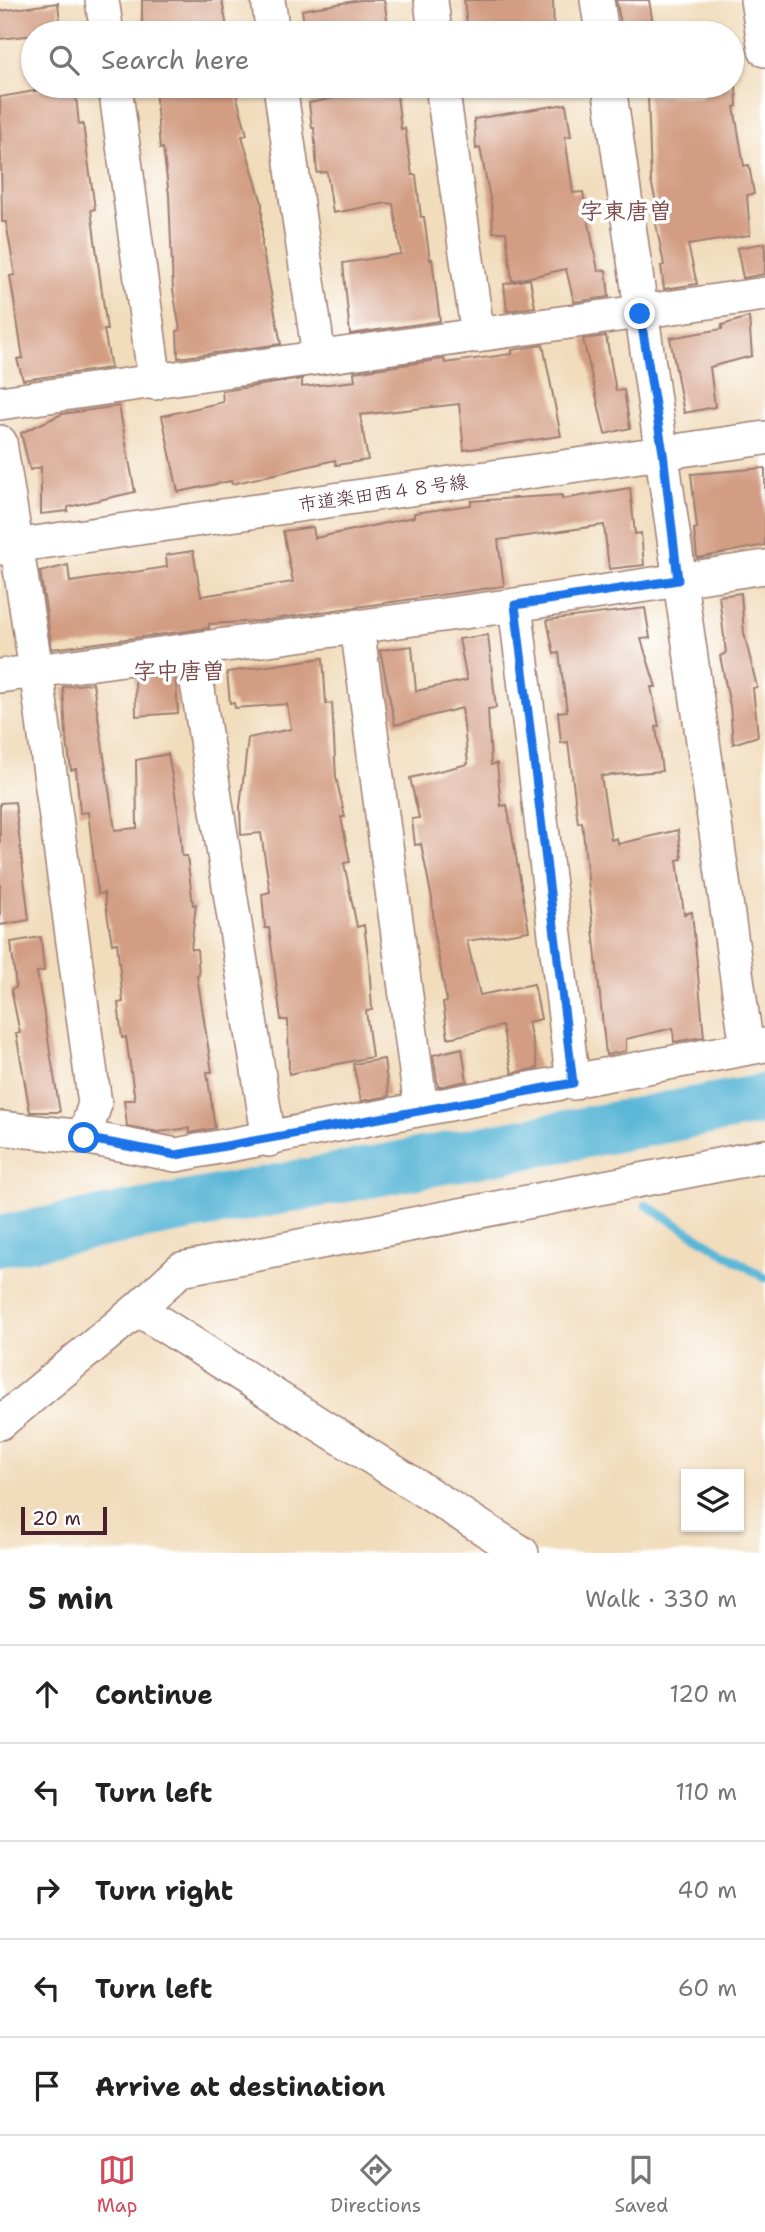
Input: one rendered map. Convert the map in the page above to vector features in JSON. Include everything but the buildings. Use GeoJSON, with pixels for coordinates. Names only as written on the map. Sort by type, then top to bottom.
{"type":"FeatureCollection","features":[{"type":"Feature","properties":{"kind":"street"},"geometry":{"type":"LineString","coordinates":[[102,0],[105,21]]}},
{"type":"Feature","properties":{"kind":"street"},"geometry":{"type":"LineString","coordinates":[[268,0],[271,21]]}},
{"type":"Feature","properties":{"kind":"street"},"geometry":{"type":"LineString","coordinates":[[431,0],[434,21]]}},
{"type":"Feature","properties":{"kind":"street"},"geometry":{"type":"LineString","coordinates":[[597,0],[600,21]]}},
{"type":"Feature","properties":{"kind":"street"},"geometry":{"type":"LineString","coordinates":[[757,0],[765,50]]}},
{"type":"Feature","properties":{"kind":"street"},"geometry":{"type":"LineString","coordinates":[[117,98],[155,383]]}},
{"type":"Feature","properties":{"kind":"street"},"geometry":{"type":"LineString","coordinates":[[282,98],[319,356]]}},
{"type":"Feature","properties":{"kind":"street"},"geometry":{"type":"LineString","coordinates":[[444,98],[478,337]]}},
{"type":"Feature","properties":{"kind":"street"},"geometry":{"type":"LineString","coordinates":[[0,1128],[84,1138],[176,1155],[269,1140],[756,1047],[678,580],[663,453],[640,314],[611,98]]}},
{"type":"Feature","properties":{"kind":"street"},"geometry":{"type":"LineString","coordinates":[[0,403],[155,383],[319,356],[640,314],[765,294]]}},
{"type":"Feature","properties":{"kind":"street","name":"市道楽田西４８号線"},"geometry":{"type":"LineString","coordinates":[[8,547],[765,438]]}},
{"type":"Feature","properties":{"kind":"street"},"geometry":{"type":"LineString","coordinates":[[0,442],[8,547],[36,670],[95,1104],[84,1138]]}},
{"type":"Feature","properties":{"kind":"street"},"geometry":{"type":"LineString","coordinates":[[0,676],[515,605],[765,567]]}},
{"type":"Feature","properties":{"kind":"street"},"geometry":{"type":"LineString","coordinates":[[515,605],[573,1083]]}},
{"type":"Feature","properties":{"kind":"street"},"geometry":{"type":"LineString","coordinates":[[357,626],[421,1109]]}},
{"type":"Feature","properties":{"kind":"street"},"geometry":{"type":"LineString","coordinates":[[192,651],[269,1140]]}},
{"type":"Feature","properties":{"kind":"street"},"geometry":{"type":"LineString","coordinates":[[0,1423],[138,1309],[181,1269],[765,1156]]}},
{"type":"Feature","properties":{"kind":"street"},"geometry":{"type":"LineString","coordinates":[[138,1309],[522,1553]]}},
{"type":"Feature","properties":{"kind":"waterway"},"geometry":{"type":"LineString","coordinates":[[0,1241],[765,1099]]}},
{"type":"Feature","properties":{"kind":"waterway"},"geometry":{"type":"LineString","coordinates":[[646,1205],[765,1278]]}},
{"type":"Feature","properties":{"kind":"district","name":"字東唐曽"},"geometry":{"type":"Point","coordinates":[626,211]}},
{"type":"Feature","properties":{"kind":"district","name":"字中唐曽"},"geometry":{"type":"Point","coordinates":[179,671]}},
{"type":"Feature","properties":{"kind":"route"},"geometry":{"type":"LineString","coordinates":[[84,1138],[176,1155],[573,1083],[515,605],[678,580],[663,453],[640,314]]}}]}
